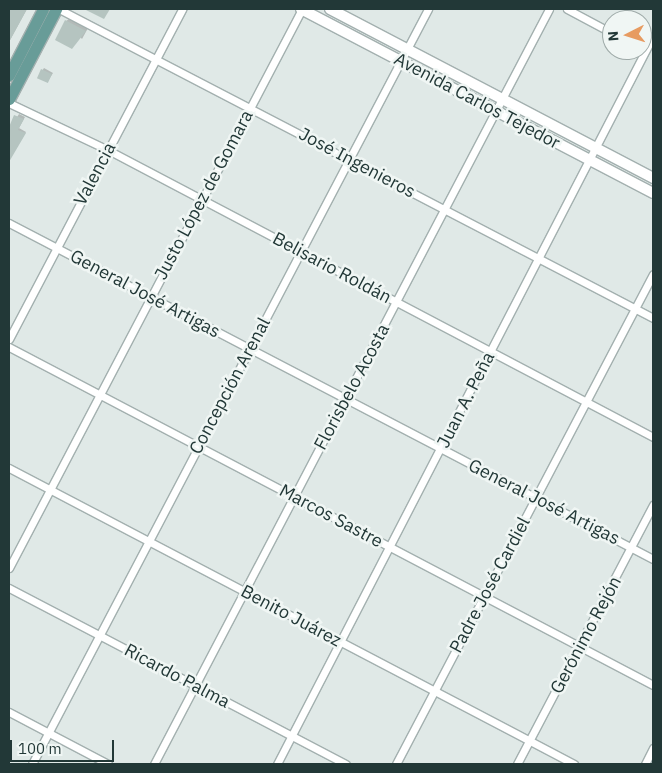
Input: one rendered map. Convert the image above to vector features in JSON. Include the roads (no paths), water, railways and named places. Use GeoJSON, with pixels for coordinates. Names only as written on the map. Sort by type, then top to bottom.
{"type":"FeatureCollection","features":[{"type":"Feature","properties":{"kind":"main road"},"geometry":{"type":"LineString","coordinates":[[9,75],[43,9]]}},
{"type":"Feature","properties":{"kind":"main road"},"geometry":{"type":"LineString","coordinates":[[9,99],[56,9]]}},
{"type":"Feature","properties":{"kind":"main road","name":"Avenida Carlos Tejedor"},"geometry":{"type":"LineString","coordinates":[[301,9],[653,193]]}},
{"type":"Feature","properties":{"kind":"main road","name":"Avenida Carlos Tejedor"},"geometry":{"type":"LineString","coordinates":[[330,9],[653,178]]}},
{"type":"Feature","properties":{"kind":"street","name":"José Ingenieros"},"geometry":{"type":"LineString","coordinates":[[60,9],[653,318]]}},
{"type":"Feature","properties":{"kind":"street","name":"Valencia"},"geometry":{"type":"LineString","coordinates":[[9,339],[182,9]]}},
{"type":"Feature","properties":{"kind":"street","name":"Justo López de Gomara"},"geometry":{"type":"LineString","coordinates":[[9,568],[301,9]]}},
{"type":"Feature","properties":{"kind":"street","name":"Concepción Arenal"},"geometry":{"type":"LineString","coordinates":[[32,764],[428,9]]}},
{"type":"Feature","properties":{"kind":"street","name":"Florisbelo Acosta"},"geometry":{"type":"LineString","coordinates":[[154,764],[549,9]]}},
{"type":"Feature","properties":{"kind":"street"},"geometry":{"type":"LineString","coordinates":[[567,9],[602,28]]}},
{"type":"Feature","properties":{"kind":"street","name":"Juan A. Peña"},"geometry":{"type":"LineString","coordinates":[[277,764],[591,160],[639,60]]}},
{"type":"Feature","properties":{"kind":"street","name":"Belisario Roldán"},"geometry":{"type":"LineString","coordinates":[[9,103],[108,150],[653,437]]}},
{"type":"Feature","properties":{"kind":"street","name":"General José Artigas"},"geometry":{"type":"LineString","coordinates":[[9,223],[653,560]]}},
{"type":"Feature","properties":{"kind":"street","name":"Padre José Cardiel"},"geometry":{"type":"LineString","coordinates":[[396,764],[653,274]]}},
{"type":"Feature","properties":{"kind":"street","name":"Marcos Sastre"},"geometry":{"type":"LineString","coordinates":[[9,347],[653,684]]}},
{"type":"Feature","properties":{"kind":"street","name":"Benito Juárez"},"geometry":{"type":"LineString","coordinates":[[9,468],[574,764]]}},
{"type":"Feature","properties":{"kind":"street","name":"Gerónimo Rejón"},"geometry":{"type":"LineString","coordinates":[[517,764],[653,505]]}},
{"type":"Feature","properties":{"kind":"street","name":"Ricardo Palma"},"geometry":{"type":"LineString","coordinates":[[9,588],[346,764]]}},
{"type":"Feature","properties":{"kind":"street"},"geometry":{"type":"LineString","coordinates":[[9,712],[108,764]]}},
{"type":"Feature","properties":{"kind":"street"},"geometry":{"type":"LineString","coordinates":[[644,764],[653,748]]}}]}
